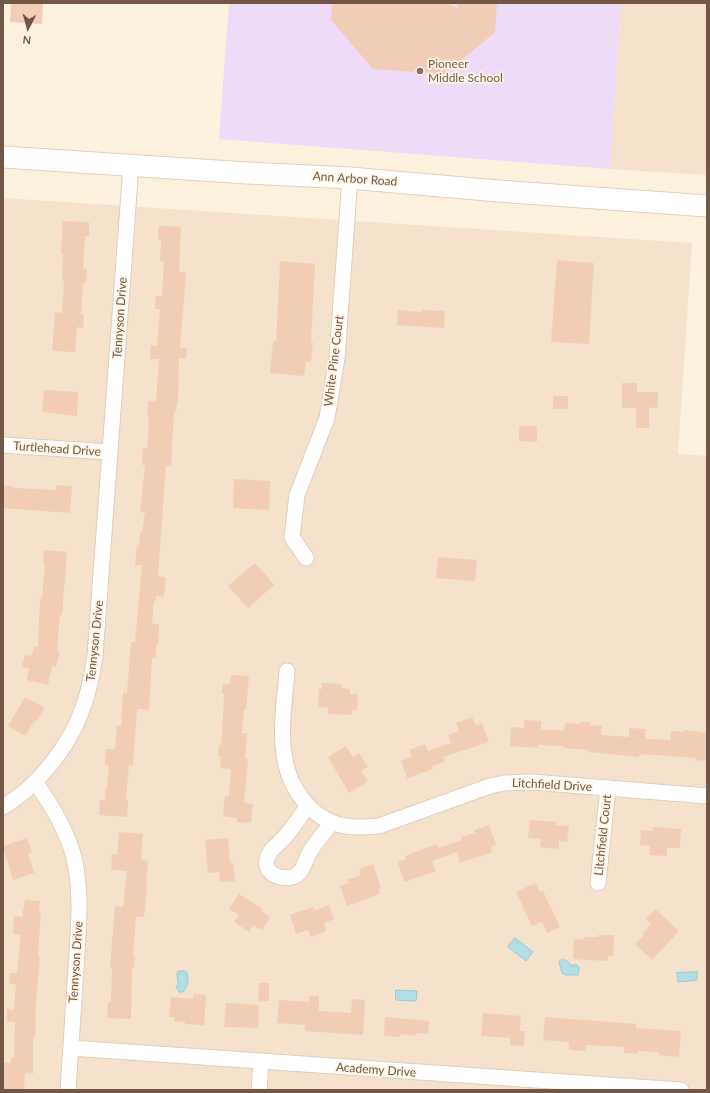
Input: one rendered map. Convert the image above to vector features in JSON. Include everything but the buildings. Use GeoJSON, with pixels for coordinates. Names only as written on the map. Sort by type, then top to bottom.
{"type":"FeatureCollection","features":[{"type":"Feature","properties":{"kind":"main road","name":"Ann Arbor Road"},"geometry":{"type":"LineString","coordinates":[[3,157],[350,178],[498,191],[707,206]]}},
{"type":"Feature","properties":{"kind":"street","name":"Tennyson Drive"},"geometry":{"type":"LineString","coordinates":[[68,1090],[80,915],[78,880],[73,854],[64,828],[51,804],[35,782],[72,734],[82,712],[91,682],[95,656],[131,165]]}},
{"type":"Feature","properties":{"kind":"street","name":"White Pine Court"},"geometry":{"type":"LineString","coordinates":[[306,558],[292,538],[297,495],[327,418],[337,358],[350,178]]}},
{"type":"Feature","properties":{"kind":"street","name":"Turtlehead Drive"},"geometry":{"type":"LineString","coordinates":[[3,445],[110,452]]}},
{"type":"Feature","properties":{"kind":"street","name":"Litchfield Drive"},"geometry":{"type":"LineString","coordinates":[[287,671],[282,733],[284,753],[292,781],[308,806],[332,822],[345,826],[379,826],[476,790],[504,783],[532,782],[707,796]]}},
{"type":"Feature","properties":{"kind":"street"},"geometry":{"type":"LineString","coordinates":[[3,807],[22,794],[35,782]]}},
{"type":"Feature","properties":{"kind":"street","name":"Litchfield Court"},"geometry":{"type":"LineString","coordinates":[[598,883],[608,788]]}},
{"type":"Feature","properties":{"kind":"street"},"geometry":{"type":"LineString","coordinates":[[308,806],[284,838],[271,850],[266,860],[268,868],[275,876],[283,879],[291,878],[299,873],[310,850],[332,822]]}},
{"type":"Feature","properties":{"kind":"street","name":"Academy Drive"},"geometry":{"type":"LineString","coordinates":[[71,1048],[645,1089],[681,1090]]}},
{"type":"Feature","properties":{"kind":"street"},"geometry":{"type":"LineString","coordinates":[[259,1090],[261,1062]]}},
{"type":"Feature","properties":{"kind":"shaded area","name":"Pioneer Middle School"},"geometry":{"type":"Polygon","coordinates":[[[229,3],[621,3],[610,169],[219,139],[229,3]]]}},
{"type":"Feature","properties":{"kind":"shaded area"},"geometry":{"type":"Polygon","coordinates":[[[621,3],[707,3],[707,175],[610,169],[621,3]]]}},
{"type":"Feature","properties":{"kind":"shaded area"},"geometry":{"type":"Polygon","coordinates":[[[3,198],[692,243],[678,454],[707,456],[707,1090],[3,1090],[3,198]]]}},
{"type":"Feature","properties":{"kind":"water"},"geometry":{"type":"Polygon","coordinates":[[[515,938],[533,952],[526,961],[508,947],[515,938]]]}},
{"type":"Feature","properties":{"kind":"water"},"geometry":{"type":"Polygon","coordinates":[[[561,960],[566,960],[571,965],[577,965],[579,967],[578,975],[566,975],[562,973],[559,962],[561,960]]]}},
{"type":"Feature","properties":{"kind":"water"},"geometry":{"type":"Polygon","coordinates":[[[179,971],[184,971],[188,976],[188,983],[183,992],[179,992],[176,987],[178,984],[177,974],[179,971]]]}},
{"type":"Feature","properties":{"kind":"water"},"geometry":{"type":"Polygon","coordinates":[[[697,972],[697,980],[678,982],[677,973],[697,972]]]}},
{"type":"Feature","properties":{"kind":"water"},"geometry":{"type":"Polygon","coordinates":[[[396,990],[417,991],[416,1001],[396,1000],[396,990]]]}},
{"type":"Feature","properties":{"kind":"place","name":"Pioneer Middle School"},"geometry":{"type":"Point","coordinates":[420,71]}}]}
